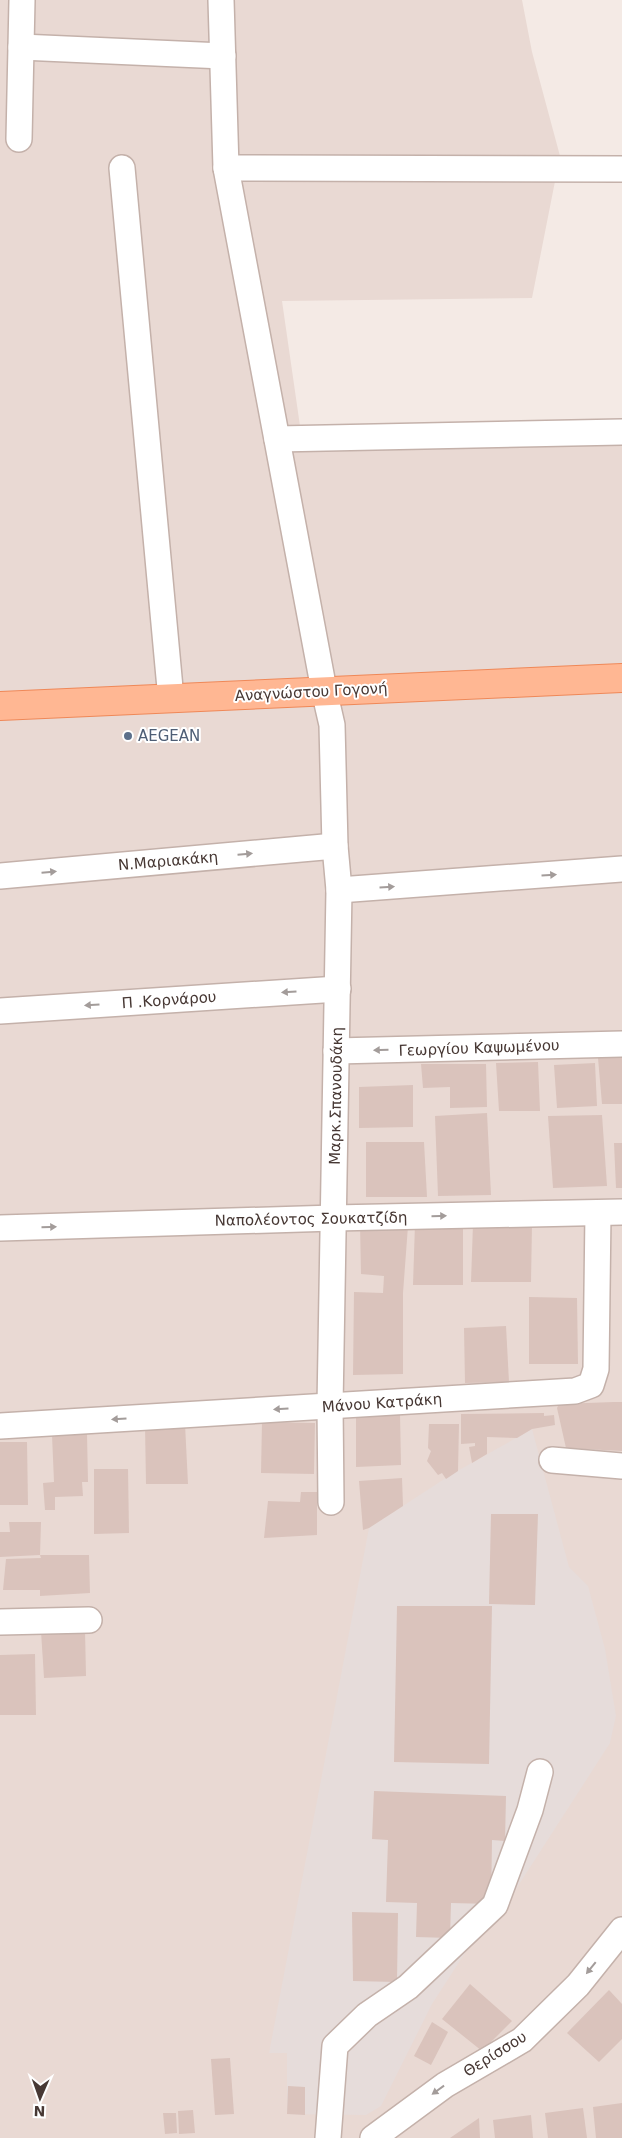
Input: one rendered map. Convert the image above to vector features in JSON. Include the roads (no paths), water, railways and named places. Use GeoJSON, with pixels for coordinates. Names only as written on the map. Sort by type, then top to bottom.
{"type":"FeatureCollection","features":[{"type":"Feature","properties":{"kind":"main road","name":"Αναγνώστου Γογονή"},"geometry":{"type":"LineString","coordinates":[[0,706],[622,678]]}},
{"type":"Feature","properties":{"kind":"street"},"geometry":{"type":"LineString","coordinates":[[19,139],[22,0]]}},
{"type":"Feature","properties":{"kind":"street","name":"Μαρκ.Σπανουδάκη"},"geometry":{"type":"LineString","coordinates":[[221,0],[226,168],[332,725],[338,890],[338,989],[330,1406],[331,1502]]}},
{"type":"Feature","properties":{"kind":"street"},"geometry":{"type":"LineString","coordinates":[[22,47],[223,56]]}},
{"type":"Feature","properties":{"kind":"street"},"geometry":{"type":"LineString","coordinates":[[122,168],[171,699]]}},
{"type":"Feature","properties":{"kind":"street"},"geometry":{"type":"LineString","coordinates":[[226,168],[622,169]]}},
{"type":"Feature","properties":{"kind":"street"},"geometry":{"type":"LineString","coordinates":[[277,439],[622,432]]}},
{"type":"Feature","properties":{"kind":"street","name":"Ν.Μαριακάκη"},"geometry":{"type":"LineString","coordinates":[[0,876],[335,846]]}},
{"type":"Feature","properties":{"kind":"street"},"geometry":{"type":"LineString","coordinates":[[338,890],[622,869]]}},
{"type":"Feature","properties":{"kind":"street","name":"Π .Κορνάρου"},"geometry":{"type":"LineString","coordinates":[[0,1011],[338,989]]}},
{"type":"Feature","properties":{"kind":"street","name":"Γεωργίου Καψωμένου"},"geometry":{"type":"LineString","coordinates":[[336,1052],[622,1044]]}},
{"type":"Feature","properties":{"kind":"street","name":"Ναπολέοντος Σουκατζίδη"},"geometry":{"type":"LineString","coordinates":[[0,1228],[622,1212]]}},
{"type":"Feature","properties":{"kind":"street","name":"Μάνου Κατράκη"},"geometry":{"type":"LineString","coordinates":[[0,1426],[575,1391],[591,1385],[596,1369],[598,1213]]}},
{"type":"Feature","properties":{"kind":"street"},"geometry":{"type":"LineString","coordinates":[[552,1460],[622,1466]]}},
{"type":"Feature","properties":{"kind":"street"},"geometry":{"type":"LineString","coordinates":[[0,1622],[89,1620]]}},
{"type":"Feature","properties":{"kind":"street"},"geometry":{"type":"LineString","coordinates":[[328,2138],[334,2046],[367,2015],[408,1986],[494,1905],[530,1810],[540,1772]]}},
{"type":"Feature","properties":{"kind":"street","name":"Θερίσσου"},"geometry":{"type":"LineString","coordinates":[[372,2138],[445,2085],[522,2040],[578,1985],[622,1930]]}},
{"type":"Feature","properties":{"kind":"place","name":"AEGEAN"},"geometry":{"type":"Point","coordinates":[128,736]}}]}
